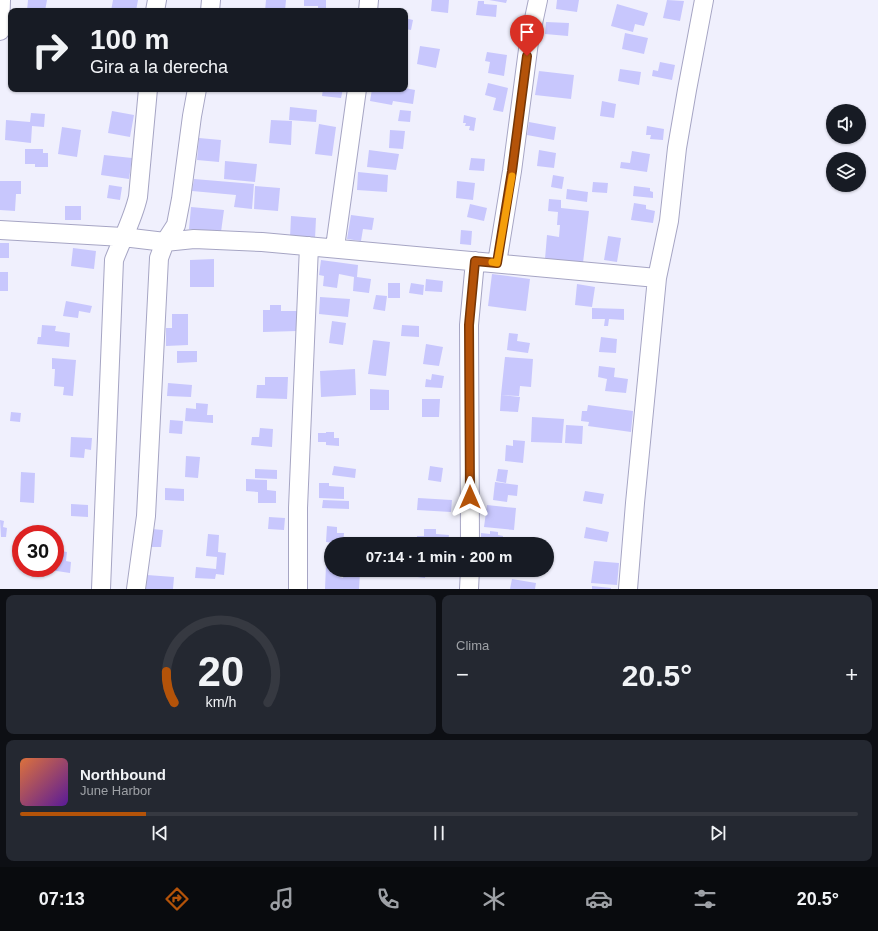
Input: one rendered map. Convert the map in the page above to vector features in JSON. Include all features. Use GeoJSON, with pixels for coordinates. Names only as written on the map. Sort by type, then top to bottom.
{"type":"FeatureCollection","features":[{"type":"Feature","properties":{"kind":"street"},"geometry":{"type":"LineString","coordinates":[[0,31],[1,0]]}},
{"type":"Feature","properties":{"kind":"street"},"geometry":{"type":"LineString","coordinates":[[497,263],[512,171],[529,42],[538,0]]}},
{"type":"Feature","properties":{"kind":"street"},"geometry":{"type":"LineString","coordinates":[[628,589],[657,278],[669,221],[677,148],[704,0]]}},
{"type":"Feature","properties":{"kind":"street"},"geometry":{"type":"LineString","coordinates":[[101,589],[114,260],[134,212],[138,197],[148,92]]}},
{"type":"Feature","properties":{"kind":"street"},"geometry":{"type":"LineString","coordinates":[[136,589],[146,516],[159,258],[165,242],[176,225],[196,92]]}},
{"type":"Feature","properties":{"kind":"street"},"geometry":{"type":"LineString","coordinates":[[335,247],[357,92]]}},
{"type":"Feature","properties":{"kind":"street"},"geometry":{"type":"LineString","coordinates":[[0,230],[123,237],[165,242],[202,239],[335,247],[657,278]]}},
{"type":"Feature","properties":{"kind":"street"},"geometry":{"type":"LineString","coordinates":[[298,589],[298,508],[309,246]]}},
{"type":"Feature","properties":{"kind":"street"},"geometry":{"type":"LineString","coordinates":[[470,537],[469,325],[475,261]]}},
{"type":"Feature","properties":{"kind":"street"},"geometry":{"type":"LineString","coordinates":[[469,589],[470,577]]}},
{"type":"Feature","properties":{"kind":"building"},"geometry":{"type":"Polygon","coordinates":[[[28,0],[47,0],[46,8],[27,8],[28,0]]]}},
{"type":"Feature","properties":{"kind":"building"},"geometry":{"type":"Polygon","coordinates":[[[113,0],[138,0],[137,8],[112,8],[113,0]]]}},
{"type":"Feature","properties":{"kind":"building"},"geometry":{"type":"Polygon","coordinates":[[[266,0],[286,0],[285,8],[265,8],[266,0]]]}},
{"type":"Feature","properties":{"kind":"building"},"geometry":{"type":"Polygon","coordinates":[[[304,0],[326,0],[326,8],[318,8],[318,6],[304,6],[304,0]]]}},
{"type":"Feature","properties":{"kind":"building"},"geometry":{"type":"Polygon","coordinates":[[[432,0],[449,0],[448,13],[431,11],[432,0]]]}},
{"type":"Feature","properties":{"kind":"building"},"geometry":{"type":"Polygon","coordinates":[[[489,0],[507,0],[506,3],[489,0]]]}},
{"type":"Feature","properties":{"kind":"building"},"geometry":{"type":"Polygon","coordinates":[[[557,0],[579,0],[577,12],[556,9],[557,0]]]}},
{"type":"Feature","properties":{"kind":"building"},"geometry":{"type":"Polygon","coordinates":[[[667,0],[684,1],[680,21],[663,18],[667,0]]]}},
{"type":"Feature","properties":{"kind":"building"},"geometry":{"type":"Polygon","coordinates":[[[478,1],[484,1],[484,4],[497,5],[496,17],[476,15],[478,1]]]}},
{"type":"Feature","properties":{"kind":"building"},"geometry":{"type":"Polygon","coordinates":[[[617,4],[648,13],[644,26],[635,24],[633,32],[611,26],[617,4]]]}},
{"type":"Feature","properties":{"kind":"building"},"geometry":{"type":"Polygon","coordinates":[[[7,14],[8,14],[8,30],[5,29],[7,14]]]}},
{"type":"Feature","properties":{"kind":"building"},"geometry":{"type":"Polygon","coordinates":[[[408,19],[413,20],[411,30],[408,30],[408,19]]]}},
{"type":"Feature","properties":{"kind":"building"},"geometry":{"type":"Polygon","coordinates":[[[546,22],[569,23],[568,36],[545,34],[546,22]]]}},
{"type":"Feature","properties":{"kind":"building"},"geometry":{"type":"Polygon","coordinates":[[[625,33],[648,38],[644,54],[622,49],[625,33]]]}},
{"type":"Feature","properties":{"kind":"building"},"geometry":{"type":"Polygon","coordinates":[[[420,46],[440,49],[436,68],[417,64],[420,46]]]}},
{"type":"Feature","properties":{"kind":"building"},"geometry":{"type":"Polygon","coordinates":[[[487,52],[507,55],[504,76],[488,73],[490,62],[485,61],[487,52]]]}},
{"type":"Feature","properties":{"kind":"building"},"geometry":{"type":"Polygon","coordinates":[[[660,62],[675,65],[672,80],[652,76],[653,70],[658,71],[660,62]]]}},
{"type":"Feature","properties":{"kind":"building"},"geometry":{"type":"Polygon","coordinates":[[[620,69],[641,72],[639,85],[618,81],[620,69]]]}},
{"type":"Feature","properties":{"kind":"building"},"geometry":{"type":"Polygon","coordinates":[[[539,71],[574,75],[571,99],[535,95],[539,71]]]}},
{"type":"Feature","properties":{"kind":"building"},"geometry":{"type":"Polygon","coordinates":[[[488,83],[508,88],[503,112],[493,110],[496,98],[485,95],[488,83]]]}},
{"type":"Feature","properties":{"kind":"building"},"geometry":{"type":"Polygon","coordinates":[[[408,89],[415,90],[413,104],[393,101],[392,105],[370,101],[372,92],[408,92],[408,89]]]}},
{"type":"Feature","properties":{"kind":"building"},"geometry":{"type":"Polygon","coordinates":[[[323,92],[342,92],[341,98],[322,96],[323,92]]]}},
{"type":"Feature","properties":{"kind":"building"},"geometry":{"type":"Polygon","coordinates":[[[602,101],[616,104],[614,118],[600,116],[602,101]]]}},
{"type":"Feature","properties":{"kind":"building"},"geometry":{"type":"Polygon","coordinates":[[[290,107],[317,110],[316,122],[289,120],[290,107]]]}},
{"type":"Feature","properties":{"kind":"building"},"geometry":{"type":"Polygon","coordinates":[[[400,110],[411,111],[410,122],[398,121],[400,110]]]}},
{"type":"Feature","properties":{"kind":"building"},"geometry":{"type":"Polygon","coordinates":[[[112,111],[134,115],[130,137],[108,133],[112,111]]]}},
{"type":"Feature","properties":{"kind":"building"},"geometry":{"type":"Polygon","coordinates":[[[31,113],[45,114],[44,127],[32,126],[31,143],[5,140],[6,120],[30,122],[31,113]]]}},
{"type":"Feature","properties":{"kind":"building"},"geometry":{"type":"Polygon","coordinates":[[[464,115],[476,118],[474,131],[469,130],[470,126],[465,126],[466,123],[463,123],[464,115]]]}},
{"type":"Feature","properties":{"kind":"building"},"geometry":{"type":"Polygon","coordinates":[[[271,120],[292,121],[291,145],[269,143],[271,120]]]}},
{"type":"Feature","properties":{"kind":"building"},"geometry":{"type":"Polygon","coordinates":[[[529,122],[556,127],[554,140],[527,135],[529,122]]]}},
{"type":"Feature","properties":{"kind":"building"},"geometry":{"type":"Polygon","coordinates":[[[319,124],[336,127],[332,156],[315,154],[319,124]]]}},
{"type":"Feature","properties":{"kind":"building"},"geometry":{"type":"Polygon","coordinates":[[[647,126],[664,129],[663,140],[650,139],[651,135],[646,135],[647,126]]]}},
{"type":"Feature","properties":{"kind":"building"},"geometry":{"type":"Polygon","coordinates":[[[62,127],[81,130],[77,157],[58,154],[62,127]]]}},
{"type":"Feature","properties":{"kind":"building"},"geometry":{"type":"Polygon","coordinates":[[[390,130],[405,131],[403,149],[389,148],[390,130]]]}},
{"type":"Feature","properties":{"kind":"building"},"geometry":{"type":"Polygon","coordinates":[[[199,138],[221,140],[219,162],[197,160],[199,138]]]}},
{"type":"Feature","properties":{"kind":"building"},"geometry":{"type":"Polygon","coordinates":[[[25,149],[43,149],[43,153],[48,153],[48,167],[35,167],[35,164],[25,164],[25,149]]]}},
{"type":"Feature","properties":{"kind":"building"},"geometry":{"type":"Polygon","coordinates":[[[369,150],[399,154],[396,170],[367,167],[369,150]]]}},
{"type":"Feature","properties":{"kind":"building"},"geometry":{"type":"Polygon","coordinates":[[[539,150],[556,153],[554,168],[537,166],[539,150]]]}},
{"type":"Feature","properties":{"kind":"building"},"geometry":{"type":"Polygon","coordinates":[[[632,151],[650,154],[647,172],[620,168],[621,162],[630,163],[632,151]]]}},
{"type":"Feature","properties":{"kind":"building"},"geometry":{"type":"Polygon","coordinates":[[[104,155],[132,158],[129,179],[101,175],[104,155]]]}},
{"type":"Feature","properties":{"kind":"building"},"geometry":{"type":"Polygon","coordinates":[[[471,158],[485,159],[484,171],[469,170],[471,158]]]}},
{"type":"Feature","properties":{"kind":"building"},"geometry":{"type":"Polygon","coordinates":[[[225,161],[257,164],[255,182],[224,179],[225,161]]]}},
{"type":"Feature","properties":{"kind":"building"},"geometry":{"type":"Polygon","coordinates":[[[358,172],[388,175],[387,192],[357,190],[358,172]]]}},
{"type":"Feature","properties":{"kind":"building"},"geometry":{"type":"Polygon","coordinates":[[[553,175],[564,177],[562,189],[551,187],[553,175]]]}},
{"type":"Feature","properties":{"kind":"building"},"geometry":{"type":"Polygon","coordinates":[[[194,179],[254,184],[252,209],[234,207],[236,195],[192,191],[194,179]]]}},
{"type":"Feature","properties":{"kind":"building"},"geometry":{"type":"Polygon","coordinates":[[[0,181],[21,181],[21,194],[16,194],[15,211],[0,210],[0,181]]]}},
{"type":"Feature","properties":{"kind":"building"},"geometry":{"type":"Polygon","coordinates":[[[457,181],[475,183],[473,200],[456,198],[457,181]]]}},
{"type":"Feature","properties":{"kind":"building"},"geometry":{"type":"Polygon","coordinates":[[[593,182],[608,183],[607,193],[592,192],[593,182]]]}},
{"type":"Feature","properties":{"kind":"building"},"geometry":{"type":"Polygon","coordinates":[[[109,185],[122,187],[120,200],[107,198],[109,185]]]}},
{"type":"Feature","properties":{"kind":"building"},"geometry":{"type":"Polygon","coordinates":[[[255,186],[280,188],[278,211],[254,209],[255,186]]]}},
{"type":"Feature","properties":{"kind":"building"},"geometry":{"type":"Polygon","coordinates":[[[634,186],[650,188],[650,191],[653,192],[653,198],[633,196],[634,186]]]}},
{"type":"Feature","properties":{"kind":"building"},"geometry":{"type":"Polygon","coordinates":[[[567,189],[588,192],[587,202],[566,199],[567,189]]]}},
{"type":"Feature","properties":{"kind":"building"},"geometry":{"type":"Polygon","coordinates":[[[549,199],[561,200],[561,208],[589,211],[583,263],[545,259],[547,235],[559,237],[560,225],[557,225],[558,212],[548,211],[549,199]]]}},
{"type":"Feature","properties":{"kind":"building"},"geometry":{"type":"Polygon","coordinates":[[[634,203],[646,205],[646,209],[655,211],[653,223],[631,220],[634,203]]]}},
{"type":"Feature","properties":{"kind":"building"},"geometry":{"type":"Polygon","coordinates":[[[470,204],[487,208],[484,221],[467,217],[470,204]]]}},
{"type":"Feature","properties":{"kind":"building"},"geometry":{"type":"Polygon","coordinates":[[[65,206],[81,206],[81,220],[65,220],[65,206]]]}},
{"type":"Feature","properties":{"kind":"building"},"geometry":{"type":"Polygon","coordinates":[[[191,207],[224,210],[221,232],[189,229],[191,207]]]}},
{"type":"Feature","properties":{"kind":"building"},"geometry":{"type":"Polygon","coordinates":[[[351,215],[374,218],[372,230],[363,229],[361,241],[347,239],[351,215]]]}},
{"type":"Feature","properties":{"kind":"building"},"geometry":{"type":"Polygon","coordinates":[[[291,216],[316,218],[315,239],[290,238],[291,216]]]}},
{"type":"Feature","properties":{"kind":"building"},"geometry":{"type":"Polygon","coordinates":[[[461,230],[472,231],[471,245],[460,244],[461,230]]]}},
{"type":"Feature","properties":{"kind":"building"},"geometry":{"type":"Polygon","coordinates":[[[608,236],[621,238],[617,262],[604,260],[608,236]]]}},
{"type":"Feature","properties":{"kind":"building"},"geometry":{"type":"Polygon","coordinates":[[[0,243],[9,243],[9,258],[0,258],[0,243]]]}},
{"type":"Feature","properties":{"kind":"building"},"geometry":{"type":"Polygon","coordinates":[[[73,248],[96,251],[94,269],[71,266],[73,248]]]}},
{"type":"Feature","properties":{"kind":"building"},"geometry":{"type":"Polygon","coordinates":[[[214,259],[214,287],[190,287],[190,260],[214,259]]]}},
{"type":"Feature","properties":{"kind":"building"},"geometry":{"type":"Polygon","coordinates":[[[321,260],[358,265],[357,277],[371,279],[369,293],[353,291],[354,277],[339,274],[337,288],[323,286],[324,276],[319,275],[321,260]]]}},
{"type":"Feature","properties":{"kind":"building"},"geometry":{"type":"Polygon","coordinates":[[[0,272],[8,272],[8,291],[0,291],[0,272]]]}},
{"type":"Feature","properties":{"kind":"building"},"geometry":{"type":"Polygon","coordinates":[[[492,274],[530,279],[526,311],[488,306],[492,274]]]}},
{"type":"Feature","properties":{"kind":"building"},"geometry":{"type":"Polygon","coordinates":[[[426,279],[443,281],[442,292],[425,291],[426,279]]]}},
{"type":"Feature","properties":{"kind":"building"},"geometry":{"type":"Polygon","coordinates":[[[388,283],[400,283],[400,298],[388,298],[388,283]]]}},
{"type":"Feature","properties":{"kind":"building"},"geometry":{"type":"Polygon","coordinates":[[[411,283],[424,285],[423,295],[409,293],[411,283]]]}},
{"type":"Feature","properties":{"kind":"building"},"geometry":{"type":"Polygon","coordinates":[[[577,284],[595,287],[592,307],[575,305],[577,284]]]}},
{"type":"Feature","properties":{"kind":"building"},"geometry":{"type":"Polygon","coordinates":[[[376,295],[387,296],[385,311],[373,309],[376,295]]]}},
{"type":"Feature","properties":{"kind":"building"},"geometry":{"type":"Polygon","coordinates":[[[320,297],[350,299],[348,317],[319,314],[320,297]]]}},
{"type":"Feature","properties":{"kind":"building"},"geometry":{"type":"Polygon","coordinates":[[[66,301],[92,306],[90,313],[79,311],[78,318],[63,316],[66,301]]]}},
{"type":"Feature","properties":{"kind":"building"},"geometry":{"type":"Polygon","coordinates":[[[270,305],[281,305],[281,311],[297,311],[297,331],[263,332],[263,310],[270,310],[270,305]]]}},
{"type":"Feature","properties":{"kind":"building"},"geometry":{"type":"Polygon","coordinates":[[[592,308],[624,309],[624,320],[609,319],[608,326],[604,326],[605,319],[592,319],[592,308]]]}},
{"type":"Feature","properties":{"kind":"building"},"geometry":{"type":"Polygon","coordinates":[[[172,314],[188,314],[188,345],[166,346],[166,328],[172,328],[172,314]]]}},
{"type":"Feature","properties":{"kind":"building"},"geometry":{"type":"Polygon","coordinates":[[[332,321],[346,323],[343,345],[329,343],[332,321]]]}},
{"type":"Feature","properties":{"kind":"building"},"geometry":{"type":"Polygon","coordinates":[[[42,325],[56,326],[55,331],[70,333],[69,347],[37,344],[38,337],[41,337],[42,325]]]}},
{"type":"Feature","properties":{"kind":"building"},"geometry":{"type":"Polygon","coordinates":[[[402,325],[419,326],[419,337],[401,336],[402,325]]]}},
{"type":"Feature","properties":{"kind":"building"},"geometry":{"type":"Polygon","coordinates":[[[509,333],[518,334],[517,341],[530,343],[528,353],[507,350],[509,333]]]}},
{"type":"Feature","properties":{"kind":"building"},"geometry":{"type":"Polygon","coordinates":[[[601,337],[617,339],[616,353],[599,352],[601,337]]]}},
{"type":"Feature","properties":{"kind":"building"},"geometry":{"type":"Polygon","coordinates":[[[373,340],[390,342],[386,376],[368,374],[373,340]]]}},
{"type":"Feature","properties":{"kind":"building"},"geometry":{"type":"Polygon","coordinates":[[[426,344],[443,347],[439,366],[423,364],[426,344]]]}},
{"type":"Feature","properties":{"kind":"building"},"geometry":{"type":"Polygon","coordinates":[[[177,351],[197,351],[197,362],[177,363],[177,351]]]}},
{"type":"Feature","properties":{"kind":"building"},"geometry":{"type":"Polygon","coordinates":[[[505,357],[533,359],[531,387],[520,386],[519,396],[501,395],[505,357]]]}},
{"type":"Feature","properties":{"kind":"building"},"geometry":{"type":"Polygon","coordinates":[[[52,358],[76,360],[73,396],[63,395],[64,387],[54,386],[55,369],[52,369],[52,358]]]}},
{"type":"Feature","properties":{"kind":"building"},"geometry":{"type":"Polygon","coordinates":[[[599,366],[615,368],[614,377],[628,379],[626,393],[605,391],[607,379],[598,377],[599,366]]]}},
{"type":"Feature","properties":{"kind":"building"},"geometry":{"type":"Polygon","coordinates":[[[355,369],[356,395],[321,397],[320,371],[355,369]]]}},
{"type":"Feature","properties":{"kind":"building"},"geometry":{"type":"Polygon","coordinates":[[[432,374],[444,376],[442,388],[425,387],[426,379],[431,380],[432,374]]]}},
{"type":"Feature","properties":{"kind":"building"},"geometry":{"type":"Polygon","coordinates":[[[265,377],[288,377],[287,399],[256,398],[257,385],[265,385],[265,377]]]}},
{"type":"Feature","properties":{"kind":"building"},"geometry":{"type":"Polygon","coordinates":[[[168,383],[192,385],[191,397],[167,396],[168,383]]]}},
{"type":"Feature","properties":{"kind":"building"},"geometry":{"type":"Polygon","coordinates":[[[370,389],[389,390],[389,410],[370,410],[370,389]]]}},
{"type":"Feature","properties":{"kind":"building"},"geometry":{"type":"Polygon","coordinates":[[[501,395],[520,397],[518,412],[500,411],[501,395]]]}},
{"type":"Feature","properties":{"kind":"building"},"geometry":{"type":"Polygon","coordinates":[[[422,399],[440,399],[439,417],[422,417],[422,399]]]}},
{"type":"Feature","properties":{"kind":"building"},"geometry":{"type":"Polygon","coordinates":[[[196,403],[208,404],[207,415],[213,415],[213,423],[185,421],[186,408],[196,409],[196,403]]]}},
{"type":"Feature","properties":{"kind":"building"},"geometry":{"type":"Polygon","coordinates":[[[588,405],[633,411],[631,432],[588,426],[589,422],[581,421],[582,411],[587,411],[588,405]]]}},
{"type":"Feature","properties":{"kind":"building"},"geometry":{"type":"Polygon","coordinates":[[[11,412],[21,413],[20,422],[10,421],[11,412]]]}},
{"type":"Feature","properties":{"kind":"building"},"geometry":{"type":"Polygon","coordinates":[[[532,417],[564,419],[562,443],[531,442],[532,417]]]}},
{"type":"Feature","properties":{"kind":"building"},"geometry":{"type":"Polygon","coordinates":[[[170,420],[183,421],[182,434],[169,433],[170,420]]]}},
{"type":"Feature","properties":{"kind":"building"},"geometry":{"type":"Polygon","coordinates":[[[566,425],[583,426],[582,444],[565,443],[566,425]]]}},
{"type":"Feature","properties":{"kind":"building"},"geometry":{"type":"Polygon","coordinates":[[[260,428],[273,429],[272,447],[251,445],[252,437],[259,437],[260,428]]]}},
{"type":"Feature","properties":{"kind":"building"},"geometry":{"type":"Polygon","coordinates":[[[334,432],[334,438],[339,438],[339,446],[326,445],[326,442],[318,442],[318,433],[334,432]]]}},
{"type":"Feature","properties":{"kind":"building"},"geometry":{"type":"Polygon","coordinates":[[[71,437],[92,438],[91,450],[85,449],[84,458],[70,457],[71,437]]]}},
{"type":"Feature","properties":{"kind":"building"},"geometry":{"type":"Polygon","coordinates":[[[513,440],[525,441],[523,463],[505,461],[506,445],[513,446],[513,440]]]}},
{"type":"Feature","properties":{"kind":"building"},"geometry":{"type":"Polygon","coordinates":[[[186,456],[200,457],[198,478],[185,477],[186,456]]]}},
{"type":"Feature","properties":{"kind":"building"},"geometry":{"type":"Polygon","coordinates":[[[334,466],[356,469],[355,478],[332,475],[334,466]]]}},
{"type":"Feature","properties":{"kind":"building"},"geometry":{"type":"Polygon","coordinates":[[[430,466],[443,468],[441,482],[428,480],[430,466]]]}},
{"type":"Feature","properties":{"kind":"building"},"geometry":{"type":"Polygon","coordinates":[[[255,469],[277,470],[277,479],[255,478],[255,469]]]}},
{"type":"Feature","properties":{"kind":"building"},"geometry":{"type":"Polygon","coordinates":[[[498,469],[508,470],[506,483],[496,481],[498,469]]]}},
{"type":"Feature","properties":{"kind":"building"},"geometry":{"type":"Polygon","coordinates":[[[21,472],[35,473],[34,503],[20,502],[21,472]]]}},
{"type":"Feature","properties":{"kind":"building"},"geometry":{"type":"Polygon","coordinates":[[[246,479],[267,480],[267,490],[276,491],[276,503],[258,503],[258,492],[246,491],[246,479]]]}},
{"type":"Feature","properties":{"kind":"building"},"geometry":{"type":"Polygon","coordinates":[[[495,482],[518,485],[517,496],[508,495],[507,502],[493,500],[495,482]]]}},
{"type":"Feature","properties":{"kind":"building"},"geometry":{"type":"Polygon","coordinates":[[[319,483],[329,483],[329,486],[344,487],[344,499],[319,498],[319,483]]]}},
{"type":"Feature","properties":{"kind":"building"},"geometry":{"type":"Polygon","coordinates":[[[165,488],[184,489],[184,501],[165,500],[165,488]]]}},
{"type":"Feature","properties":{"kind":"building"},"geometry":{"type":"Polygon","coordinates":[[[585,491],[604,494],[602,504],[583,501],[585,491]]]}},
{"type":"Feature","properties":{"kind":"building"},"geometry":{"type":"Polygon","coordinates":[[[418,498],[452,500],[451,512],[417,510],[418,498]]]}},
{"type":"Feature","properties":{"kind":"building"},"geometry":{"type":"Polygon","coordinates":[[[323,500],[349,501],[349,509],[322,508],[323,500]]]}},
{"type":"Feature","properties":{"kind":"building"},"geometry":{"type":"Polygon","coordinates":[[[71,504],[88,505],[88,517],[71,516],[71,504]]]}},
{"type":"Feature","properties":{"kind":"building"},"geometry":{"type":"Polygon","coordinates":[[[487,505],[516,508],[514,530],[484,527],[487,505]]]}},
{"type":"Feature","properties":{"kind":"building"},"geometry":{"type":"Polygon","coordinates":[[[269,517],[285,518],[284,530],[268,529],[269,517]]]}},
{"type":"Feature","properties":{"kind":"building"},"geometry":{"type":"Polygon","coordinates":[[[0,520],[4,521],[3,527],[7,528],[6,537],[1,537],[0,520]]]}},
{"type":"Feature","properties":{"kind":"building"},"geometry":{"type":"Polygon","coordinates":[[[327,526],[337,527],[337,533],[344,533],[344,537],[326,537],[327,526]]]}},
{"type":"Feature","properties":{"kind":"building"},"geometry":{"type":"Polygon","coordinates":[[[586,527],[609,532],[607,542],[584,538],[586,527]]]}},
{"type":"Feature","properties":{"kind":"building"},"geometry":{"type":"Polygon","coordinates":[[[152,529],[163,530],[161,547],[151,547],[152,529]]]}},
{"type":"Feature","properties":{"kind":"building"},"geometry":{"type":"Polygon","coordinates":[[[424,529],[436,529],[436,534],[449,535],[449,537],[417,537],[424,536],[424,529]]]}},
{"type":"Feature","properties":{"kind":"building"},"geometry":{"type":"Polygon","coordinates":[[[490,531],[498,532],[498,535],[503,537],[481,537],[481,533],[490,534],[490,531]]]}},
{"type":"Feature","properties":{"kind":"building"},"geometry":{"type":"Polygon","coordinates":[[[208,534],[219,535],[218,552],[226,553],[224,575],[216,574],[215,579],[195,578],[196,567],[216,569],[217,557],[206,556],[208,534]]]}},
{"type":"Feature","properties":{"kind":"building"},"geometry":{"type":"Polygon","coordinates":[[[64,552],[67,552],[66,561],[71,562],[70,573],[64,572],[64,552]]]}},
{"type":"Feature","properties":{"kind":"building"},"geometry":{"type":"Polygon","coordinates":[[[594,561],[619,563],[617,585],[591,583],[594,561]]]}},
{"type":"Feature","properties":{"kind":"building"},"geometry":{"type":"Polygon","coordinates":[[[147,575],[174,577],[173,589],[146,589],[147,575]]]}},
{"type":"Feature","properties":{"kind":"building"},"geometry":{"type":"Polygon","coordinates":[[[326,577],[360,577],[359,589],[325,589],[326,577]]]}},
{"type":"Feature","properties":{"kind":"building"},"geometry":{"type":"Polygon","coordinates":[[[512,579],[536,583],[535,589],[510,589],[512,579]]]}},
{"type":"Feature","properties":{"kind":"building"},"geometry":{"type":"Polygon","coordinates":[[[592,586],[611,588],[611,589],[592,589],[592,586]]]}},
{"type":"Feature","properties":{"kind":"slow traffic"},"geometry":{"type":"LineString","coordinates":[[492,262],[497,263],[512,176]]}},
{"type":"Feature","properties":{"kind":"route"},"geometry":{"type":"LineString","coordinates":[[470,497],[469,325],[475,261],[497,263],[512,171],[527,56]]}}]}
